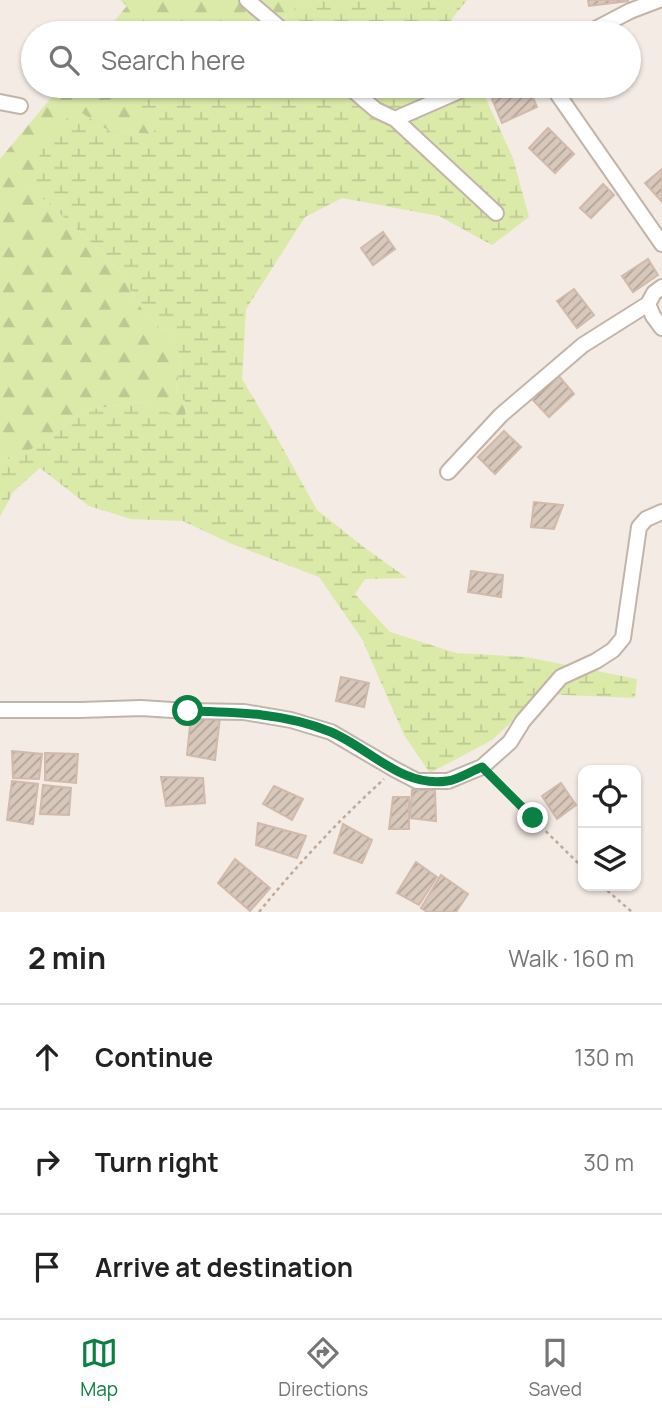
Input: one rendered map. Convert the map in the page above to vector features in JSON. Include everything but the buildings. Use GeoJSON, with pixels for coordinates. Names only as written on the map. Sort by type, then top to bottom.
{"type":"FeatureCollection","features":[{"type":"Feature","properties":{"kind":"street"},"geometry":{"type":"LineString","coordinates":[[247,0],[272,21]]}},
{"type":"Feature","properties":{"kind":"street"},"geometry":{"type":"LineString","coordinates":[[611,21],[659,0]]}},
{"type":"Feature","properties":{"kind":"street"},"geometry":{"type":"LineString","coordinates":[[362,98],[376,110],[395,119],[496,212]]}},
{"type":"Feature","properties":{"kind":"street"},"geometry":{"type":"LineString","coordinates":[[395,119],[443,98]]}},
{"type":"Feature","properties":{"kind":"street"},"geometry":{"type":"LineString","coordinates":[[560,98],[662,244]]}},
{"type":"Feature","properties":{"kind":"street"},"geometry":{"type":"LineString","coordinates":[[0,102],[20,106]]}},
{"type":"Feature","properties":{"kind":"street"},"geometry":{"type":"LineString","coordinates":[[448,472],[501,415],[583,345],[648,304],[654,293],[662,287]]}},
{"type":"Feature","properties":{"kind":"street"},"geometry":{"type":"LineString","coordinates":[[648,304],[662,328]]}},
{"type":"Feature","properties":{"kind":"street"},"geometry":{"type":"LineString","coordinates":[[0,710],[141,708],[244,712],[291,720],[331,732],[417,781],[448,781],[482,767],[510,742],[523,721],[561,677],[613,650],[622,638],[639,527],[646,519],[662,512]]}},
{"type":"Feature","properties":{"kind":"path"},"geometry":{"type":"LineString","coordinates":[[482,767],[578,863]]}},
{"type":"Feature","properties":{"kind":"path"},"geometry":{"type":"LineString","coordinates":[[259,912],[292,871],[343,817],[394,769]]}},
{"type":"Feature","properties":{"kind":"path"},"geometry":{"type":"LineString","coordinates":[[608,891],[632,912]]}},
{"type":"Feature","properties":{"kind":"green space"},"geometry":{"type":"Polygon","coordinates":[[[120,0],[307,0],[278,21],[114,21],[127,6],[120,0]]]}},
{"type":"Feature","properties":{"kind":"green space"},"geometry":{"type":"Polygon","coordinates":[[[307,0],[467,0],[451,21],[278,21],[307,0]]]}},
{"type":"Feature","properties":{"kind":"green space"},"geometry":{"type":"Polygon","coordinates":[[[51,98],[135,98],[159,125],[153,134],[111,132],[29,186],[117,268],[142,309],[161,329],[174,332],[180,358],[177,394],[185,401],[186,420],[140,402],[81,411],[45,443],[9,459],[0,458],[0,159],[51,98]]]}},
{"type":"Feature","properties":{"kind":"green space"},"geometry":{"type":"Polygon","coordinates":[[[131,98],[486,98],[513,158],[529,217],[492,245],[439,216],[342,198],[305,217],[246,309],[242,379],[317,510],[407,578],[365,579],[355,594],[390,632],[456,653],[526,657],[637,679],[635,698],[542,694],[492,740],[430,773],[404,735],[362,639],[319,577],[232,544],[183,521],[131,519],[89,506],[40,468],[13,492],[0,517],[0,458],[9,459],[45,443],[81,411],[140,402],[186,419],[185,401],[177,395],[180,358],[174,332],[161,329],[142,309],[117,268],[29,186],[44,143],[76,109],[111,132],[152,134],[159,124],[142,115],[131,98]]]}},
{"type":"Feature","properties":{"kind":"route"},"geometry":{"type":"LineString","coordinates":[[188,711],[244,712],[291,720],[331,732],[417,781],[448,781],[482,767],[533,818]]}}]}
